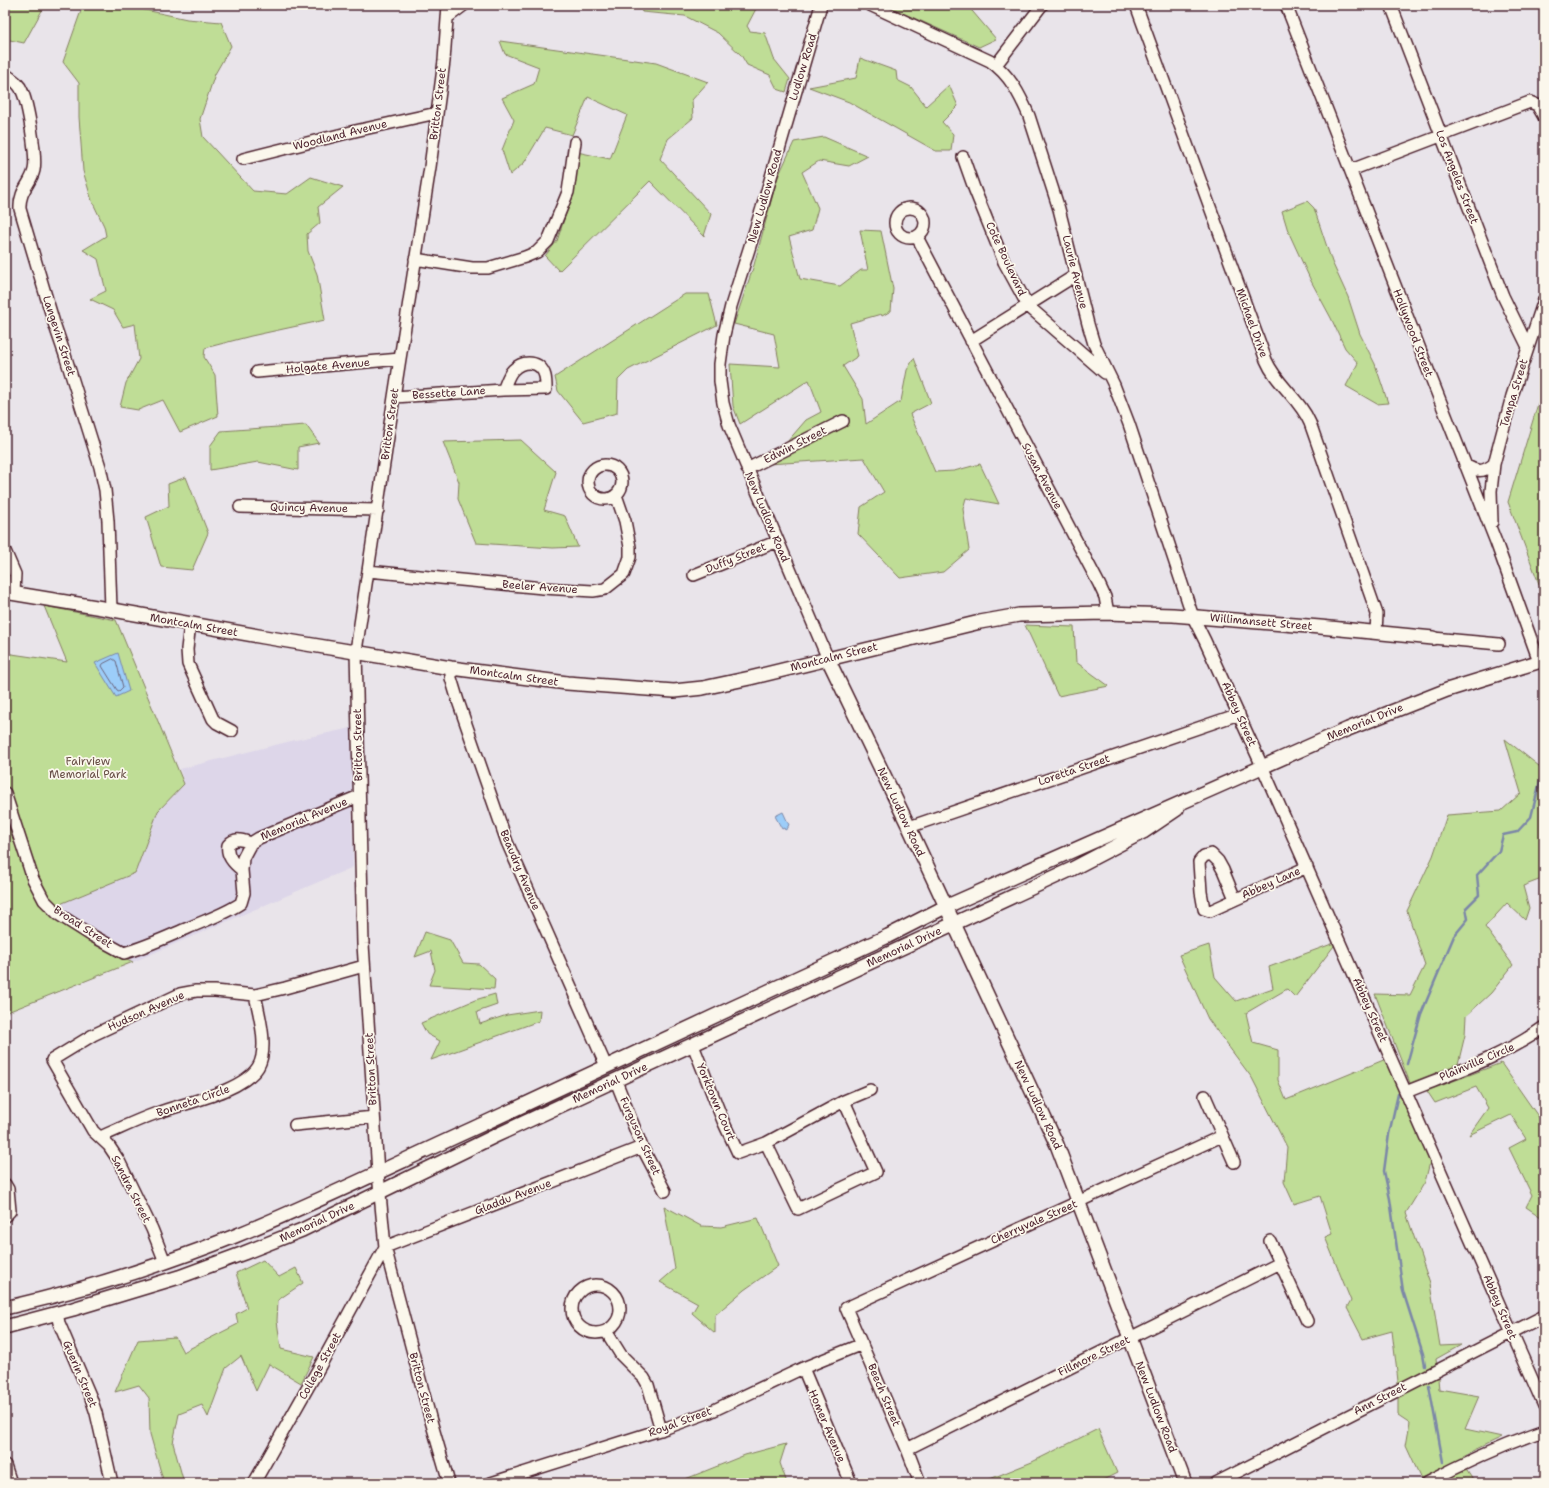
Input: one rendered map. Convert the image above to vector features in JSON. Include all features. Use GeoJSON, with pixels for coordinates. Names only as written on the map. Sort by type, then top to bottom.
{"type":"FeatureCollection","features":[{"type":"Feature","properties":{"kind":"main road","name":"Montcalm Street"},"geometry":{"type":"LineString","coordinates":[[10,592],[264,637],[356,651],[451,668],[567,683],[674,691],[703,688],[974,623],[1021,615]]}},
{"type":"Feature","properties":{"kind":"main road","name":"Willimansett Street"},"geometry":{"type":"LineString","coordinates":[[1021,615],[1108,613],[1193,617],[1433,638]]}},
{"type":"Feature","properties":{"kind":"main road","name":"New Ludlow Road"},"geometry":{"type":"LineString","coordinates":[[828,659],[909,827],[945,907],[1045,1117],[1185,1483]]}},
{"type":"Feature","properties":{"kind":"main road","name":"Memorial Drive"},"geometry":{"type":"LineString","coordinates":[[5,1308],[90,1286],[165,1262],[257,1227],[378,1173],[888,936],[945,907],[1196,795],[1332,735],[1406,705],[1457,686],[1541,660]]}},
{"type":"Feature","properties":{"kind":"main road","name":"Memorial Drive"},"geometry":{"type":"LineString","coordinates":[[5,1327],[143,1288],[244,1253],[302,1230],[441,1162],[1066,872],[1120,845],[1165,818],[1196,795]]}},
{"type":"Feature","properties":{"kind":"street","name":"Britton Street"},"geometry":{"type":"LineString","coordinates":[[448,5],[448,17],[437,113],[356,651],[364,966],[378,1173],[385,1247],[449,1483]]}},
{"type":"Feature","properties":{"kind":"street"},"geometry":{"type":"LineString","coordinates":[[448,17],[464,5]]}},
{"type":"Feature","properties":{"kind":"street","name":"Ludlow Road"},"geometry":{"type":"LineString","coordinates":[[785,129],[821,5]]}},
{"type":"Feature","properties":{"kind":"street","name":"Laurie Avenue"},"geometry":{"type":"LineString","coordinates":[[870,5],[982,56],[996,65],[1012,82],[1029,116],[1059,210],[1094,344],[1129,424],[1193,617]]}},
{"type":"Feature","properties":{"kind":"street"},"geometry":{"type":"LineString","coordinates":[[996,65],[1042,5]]}},
{"type":"Feature","properties":{"kind":"street","name":"Michael Drive"},"geometry":{"type":"LineString","coordinates":[[1136,5],[1266,360],[1274,375],[1302,408],[1310,423],[1377,614],[1376,632]]}},
{"type":"Feature","properties":{"kind":"street","name":"Hollywood Street"},"geometry":{"type":"LineString","coordinates":[[1286,5],[1541,660]]}},
{"type":"Feature","properties":{"kind":"street","name":"Los Angeles Street"},"geometry":{"type":"LineString","coordinates":[[1390,5],[1503,296],[1528,347]]}},
{"type":"Feature","properties":{"kind":"street","name":"Langevin Street"},"geometry":{"type":"LineString","coordinates":[[5,74],[15,81],[22,90],[28,111],[34,148],[34,170],[21,197],[20,209],[54,324],[100,467],[105,490],[108,521],[111,609]]}},
{"type":"Feature","properties":{"kind":"street"},"geometry":{"type":"LineString","coordinates":[[1351,170],[1442,136],[1515,106],[1530,102],[1535,103],[1540,108],[1544,117]]}},
{"type":"Feature","properties":{"kind":"street","name":"Woodland Avenue"},"geometry":{"type":"LineString","coordinates":[[243,159],[355,131],[437,113]]}},
{"type":"Feature","properties":{"kind":"street","name":"New Ludlow Road"},"geometry":{"type":"LineString","coordinates":[[785,129],[731,306],[721,349],[720,372],[722,403],[729,425],[747,469],[828,659]]}},
{"type":"Feature","properties":{"kind":"street"},"geometry":{"type":"LineString","coordinates":[[415,258],[472,268],[488,268],[538,252],[548,241],[568,192],[575,142]]}},
{"type":"Feature","properties":{"kind":"street","name":"Cote Boulevard"},"geometry":{"type":"LineString","coordinates":[[963,157],[1004,262],[1028,306],[1109,376]]}},
{"type":"Feature","properties":{"kind":"street","name":"Susan Avenue"},"geometry":{"type":"LineString","coordinates":[[917,237],[1099,584],[1105,597],[1108,613]]}},
{"type":"Feature","properties":{"kind":"street"},"geometry":{"type":"LineString","coordinates":[[971,341],[1076,275]]}},
{"type":"Feature","properties":{"kind":"street","name":"Tampa Street"},"geometry":{"type":"LineString","coordinates":[[1496,542],[1491,511],[1491,491],[1494,464],[1512,396],[1544,300]]}},
{"type":"Feature","properties":{"kind":"street","name":"Holgate Avenue"},"geometry":{"type":"LineString","coordinates":[[257,372],[400,359]]}},
{"type":"Feature","properties":{"kind":"street","name":"Bessette Lane"},"geometry":{"type":"LineString","coordinates":[[394,397],[503,390]]}},
{"type":"Feature","properties":{"kind":"street","name":"Edwin Street"},"geometry":{"type":"LineString","coordinates":[[747,469],[843,421]]}},
{"type":"Feature","properties":{"kind":"street"},"geometry":{"type":"LineString","coordinates":[[1466,465],[1474,470],[1480,471],[1489,468],[1494,464]]}},
{"type":"Feature","properties":{"kind":"street","name":"Beeler Avenue"},"geometry":{"type":"LineString","coordinates":[[368,571],[543,588],[593,591],[605,589],[624,574],[630,557],[626,522],[616,495]]}},
{"type":"Feature","properties":{"kind":"street","name":"Quincy Avenue"},"geometry":{"type":"LineString","coordinates":[[240,507],[378,510]]}},
{"type":"Feature","properties":{"kind":"street","name":"Duffy Street"},"geometry":{"type":"LineString","coordinates":[[694,575],[778,540]]}},
{"type":"Feature","properties":{"kind":"street"},"geometry":{"type":"LineString","coordinates":[[5,551],[15,574],[10,592]]}},
{"type":"Feature","properties":{"kind":"street","name":"Abbey Street"},"geometry":{"type":"LineString","coordinates":[[1193,617],[1206,641],[1307,867],[1511,1334],[1544,1406]]}},
{"type":"Feature","properties":{"kind":"street"},"geometry":{"type":"LineString","coordinates":[[190,624],[187,649],[188,664],[213,719],[217,723],[232,731]]}},
{"type":"Feature","properties":{"kind":"street","name":"Willimansett Street"},"geometry":{"type":"LineString","coordinates":[[1433,638],[1500,644]]}},
{"type":"Feature","properties":{"kind":"street","name":"Beaudry Avenue"},"geometry":{"type":"LineString","coordinates":[[451,668],[451,678],[458,701],[508,842],[606,1066]]}},
{"type":"Feature","properties":{"kind":"street","name":"Loretta Street"},"geometry":{"type":"LineString","coordinates":[[909,827],[1238,714]]}},
{"type":"Feature","properties":{"kind":"street","name":"Broad Street"},"geometry":{"type":"LineString","coordinates":[[5,793],[33,879],[44,900],[58,914],[91,935],[124,953],[138,949],[199,923],[241,903],[244,893],[242,870]]}},
{"type":"Feature","properties":{"kind":"street","name":"Memorial Avenue"},"geometry":{"type":"LineString","coordinates":[[242,870],[243,858],[251,843],[259,838],[359,796]]}},
{"type":"Feature","properties":{"kind":"street","name":"Memorial Avenue"},"geometry":{"type":"LineString","coordinates":[[242,870],[228,852],[228,845],[231,842],[238,840],[251,843]]}},
{"type":"Feature","properties":{"kind":"street","name":"Abbey Lane"},"geometry":{"type":"LineString","coordinates":[[1235,899],[1218,861],[1211,854],[1204,856],[1199,862],[1201,892],[1204,908],[1210,911],[1307,867]]}},
{"type":"Feature","properties":{"kind":"street","name":"Hudson Avenue"},"geometry":{"type":"LineString","coordinates":[[52,1060],[93,1035],[180,994],[196,991],[215,991],[254,995],[364,966]]}},
{"type":"Feature","properties":{"kind":"street","name":"Bonneta Circle"},"geometry":{"type":"LineString","coordinates":[[100,1137],[155,1114],[231,1088],[246,1078],[258,1066],[264,1044],[254,995]]}},
{"type":"Feature","properties":{"kind":"street","name":"Plainville Circle"},"geometry":{"type":"LineString","coordinates":[[1406,1092],[1497,1056],[1524,1041],[1544,1027]]}},
{"type":"Feature","properties":{"kind":"street","name":"Yorktown Court"},"geometry":{"type":"LineString","coordinates":[[693,1045],[723,1121],[738,1153],[766,1143],[844,1101],[870,1090]]}},
{"type":"Feature","properties":{"kind":"street","name":"Sandra Street"},"geometry":{"type":"LineString","coordinates":[[52,1060],[93,1131],[109,1146],[119,1161],[152,1229],[165,1262]]}},
{"type":"Feature","properties":{"kind":"street","name":"Furguson Street"},"geometry":{"type":"LineString","coordinates":[[616,1081],[642,1147],[664,1191]]}},
{"type":"Feature","properties":{"kind":"street"},"geometry":{"type":"LineString","coordinates":[[1204,1096],[1234,1162]]}},
{"type":"Feature","properties":{"kind":"street"},"geometry":{"type":"LineString","coordinates":[[766,1143],[798,1209],[876,1172],[844,1101]]}},
{"type":"Feature","properties":{"kind":"street"},"geometry":{"type":"LineString","coordinates":[[295,1125],[374,1116]]}},
{"type":"Feature","properties":{"kind":"street","name":"Cherryvale Street"},"geometry":{"type":"LineString","coordinates":[[846,1308],[1222,1136]]}},
{"type":"Feature","properties":{"kind":"street","name":"Gladdu Avenue"},"geometry":{"type":"LineString","coordinates":[[385,1247],[642,1147]]}},
{"type":"Feature","properties":{"kind":"street"},"geometry":{"type":"LineString","coordinates":[[5,1184],[8,1189],[10,1204],[10,1211],[5,1216]]}},
{"type":"Feature","properties":{"kind":"street"},"geometry":{"type":"LineString","coordinates":[[1270,1241],[1307,1321]]}},
{"type":"Feature","properties":{"kind":"street","name":"College Street"},"geometry":{"type":"LineString","coordinates":[[254,1483],[310,1385],[385,1247]]}},
{"type":"Feature","properties":{"kind":"street","name":"Fillmore Street"},"geometry":{"type":"LineString","coordinates":[[907,1449],[1280,1263]]}},
{"type":"Feature","properties":{"kind":"street"},"geometry":{"type":"LineString","coordinates":[[595,1285],[605,1286],[613,1292],[618,1299],[620,1309],[619,1318],[614,1326],[606,1331],[597,1334],[587,1332],[579,1327],[574,1319],[572,1310],[573,1300],[578,1292],[586,1287],[595,1285]]}},
{"type":"Feature","properties":{"kind":"street","name":"Beech Street"},"geometry":{"type":"LineString","coordinates":[[846,1308],[907,1449],[920,1483]]}},
{"type":"Feature","properties":{"kind":"street","name":"Guerin Street"},"geometry":{"type":"LineString","coordinates":[[57,1313],[70,1350],[91,1398],[112,1483]]}},
{"type":"Feature","properties":{"kind":"street","name":"Ann Street"},"geometry":{"type":"LineString","coordinates":[[1216,1483],[1544,1316]]}},
{"type":"Feature","properties":{"kind":"street"},"geometry":{"type":"LineString","coordinates":[[606,1331],[621,1355],[644,1378],[648,1385],[661,1430]]}},
{"type":"Feature","properties":{"kind":"street","name":"Royal Street"},"geometry":{"type":"LineString","coordinates":[[492,1483],[661,1430],[710,1412],[803,1368],[862,1344]]}},
{"type":"Feature","properties":{"kind":"street","name":"Homer Avenue"},"geometry":{"type":"LineString","coordinates":[[803,1368],[851,1483]]}},
{"type":"Feature","properties":{"kind":"street"},"geometry":{"type":"LineString","coordinates":[[1426,1483],[1466,1462],[1544,1430]]}},
{"type":"Feature","properties":{"kind":"street"},"geometry":{"type":"LineString","coordinates":[[5,1465],[11,1483]]}},
{"type":"Feature","properties":{"kind":"shaded area"},"geometry":{"type":"Polygon","coordinates":[[[351,728],[353,867],[133,962],[84,938],[48,909],[135,873],[158,811],[184,784],[180,769],[291,741],[351,728]]]}},
{"type":"Feature","properties":{"kind":"green space"},"geometry":{"type":"Polygon","coordinates":[[[5,5],[45,5],[24,43],[5,39],[5,5]]]}},
{"type":"Feature","properties":{"kind":"green space"},"geometry":{"type":"Polygon","coordinates":[[[83,5],[122,5],[187,19],[221,22],[231,46],[215,74],[200,119],[203,137],[253,191],[287,194],[311,177],[343,187],[318,207],[320,223],[307,234],[308,251],[317,274],[325,320],[251,336],[205,348],[204,357],[215,375],[218,416],[180,432],[163,400],[138,410],[120,407],[126,383],[139,359],[135,324],[123,327],[113,310],[90,299],[106,291],[98,259],[83,250],[106,236],[104,226],[92,201],[83,171],[79,117],[79,83],[63,62],[83,5]]]}},
{"type":"Feature","properties":{"kind":"green space"},"geometry":{"type":"Polygon","coordinates":[[[640,5],[758,5],[747,26],[750,31],[765,33],[774,59],[790,79],[786,92],[777,89],[770,75],[747,65],[741,55],[718,33],[685,16],[642,12],[640,5]]]}},
{"type":"Feature","properties":{"kind":"green space"},"geometry":{"type":"Polygon","coordinates":[[[885,5],[967,5],[996,39],[979,47],[885,5]]]}},
{"type":"Feature","properties":{"kind":"green space"},"geometry":{"type":"Polygon","coordinates":[[[500,41],[656,63],[708,82],[692,100],[693,118],[668,139],[660,159],[711,214],[704,236],[650,181],[559,271],[545,256],[557,241],[573,192],[577,152],[610,159],[627,115],[588,97],[572,135],[545,128],[524,163],[510,175],[502,150],[514,120],[502,98],[534,84],[539,67],[505,54],[500,41]]]}},
{"type":"Feature","properties":{"kind":"green space"},"geometry":{"type":"Polygon","coordinates":[[[860,58],[896,71],[897,80],[911,87],[926,106],[949,85],[958,106],[942,122],[953,134],[951,151],[936,151],[849,102],[809,87],[856,78],[860,58]]]}},
{"type":"Feature","properties":{"kind":"green space"},"geometry":{"type":"Polygon","coordinates":[[[824,137],[868,156],[849,166],[819,161],[802,172],[818,208],[812,230],[789,237],[800,279],[840,286],[861,270],[868,270],[860,230],[881,231],[893,289],[891,311],[882,316],[881,314],[850,323],[858,356],[843,366],[863,399],[866,424],[901,401],[907,370],[914,358],[931,403],[910,414],[935,472],[954,471],[980,464],[999,504],[966,498],[963,509],[969,550],[943,572],[900,578],[858,534],[861,507],[884,492],[864,458],[768,464],[806,420],[821,412],[809,380],[740,424],[733,406],[730,364],[780,367],[774,334],[734,324],[754,265],[777,179],[794,142],[824,137]]]}},
{"type":"Feature","properties":{"kind":"green space"},"geometry":{"type":"Polygon","coordinates":[[[1307,201],[1314,208],[1332,262],[1348,297],[1360,334],[1375,364],[1388,403],[1377,404],[1346,386],[1358,363],[1345,348],[1311,281],[1288,231],[1282,211],[1307,201]]]}},
{"type":"Feature","properties":{"kind":"green space"},"geometry":{"type":"Polygon","coordinates":[[[685,294],[709,294],[717,325],[628,370],[618,380],[617,413],[583,422],[558,391],[555,377],[685,294]]]}},
{"type":"Feature","properties":{"kind":"green space"},"geometry":{"type":"Polygon","coordinates":[[[1544,384],[1544,597],[1508,502],[1544,384]]]}},
{"type":"Feature","properties":{"kind":"green space"},"geometry":{"type":"Polygon","coordinates":[[[306,425],[319,443],[298,447],[298,470],[258,462],[210,470],[210,446],[221,431],[306,425]]]}},
{"type":"Feature","properties":{"kind":"green space"},"geometry":{"type":"Polygon","coordinates":[[[521,440],[556,472],[544,510],[565,516],[578,547],[553,548],[476,543],[458,499],[459,482],[443,442],[521,440]]]}},
{"type":"Feature","properties":{"kind":"green space"},"geometry":{"type":"Polygon","coordinates":[[[186,477],[208,533],[192,570],[161,567],[146,517],[169,506],[168,484],[186,477]]]}},
{"type":"Feature","properties":{"kind":"green space","name":"Fairview Memorial Park"},"geometry":{"type":"Polygon","coordinates":[[[44,606],[116,620],[184,784],[158,811],[135,873],[48,909],[84,938],[133,962],[5,1013],[5,811],[8,819],[5,802],[5,653],[67,662],[44,606]]]}},
{"type":"Feature","properties":{"kind":"green space"},"geometry":{"type":"Polygon","coordinates":[[[1025,625],[1074,627],[1076,662],[1109,686],[1058,696],[1025,625]]]}},
{"type":"Feature","properties":{"kind":"green space"},"geometry":{"type":"Polygon","coordinates":[[[1505,739],[1544,770],[1544,878],[1523,886],[1529,908],[1525,920],[1507,903],[1485,927],[1513,965],[1491,993],[1466,1016],[1465,1035],[1458,1064],[1410,1083],[1375,994],[1410,995],[1425,965],[1407,911],[1433,856],[1447,815],[1501,811],[1521,793],[1505,739]]]}},
{"type":"Feature","properties":{"kind":"green space"},"geometry":{"type":"Polygon","coordinates":[[[425,932],[450,940],[463,963],[479,964],[495,979],[494,989],[429,985],[435,970],[431,951],[415,957],[425,932]]]}},
{"type":"Feature","properties":{"kind":"green space"},"geometry":{"type":"Polygon","coordinates":[[[1337,942],[1295,997],[1287,989],[1246,1013],[1253,1043],[1278,1050],[1278,1080],[1286,1100],[1386,1059],[1430,1162],[1425,1182],[1406,1213],[1430,1284],[1440,1346],[1461,1345],[1436,1359],[1439,1389],[1479,1396],[1465,1429],[1502,1437],[1463,1456],[1467,1471],[1475,1483],[1423,1483],[1406,1446],[1410,1423],[1398,1415],[1398,1381],[1392,1331],[1363,1339],[1347,1308],[1351,1301],[1325,1237],[1332,1234],[1320,1196],[1294,1204],[1284,1182],[1287,1147],[1252,1078],[1208,1019],[1179,955],[1209,945],[1215,977],[1236,1001],[1273,988],[1269,967],[1337,942]]]}},
{"type":"Feature","properties":{"kind":"green space"},"geometry":{"type":"Polygon","coordinates":[[[495,994],[497,1005],[477,1012],[480,1024],[507,1015],[540,1010],[539,1021],[431,1060],[440,1041],[427,1034],[421,1023],[475,1000],[495,994]]]}},
{"type":"Feature","properties":{"kind":"green space"},"geometry":{"type":"Polygon","coordinates":[[[1501,1063],[1544,1125],[1544,1219],[1526,1207],[1532,1195],[1509,1148],[1526,1139],[1511,1115],[1469,1135],[1488,1108],[1476,1087],[1435,1103],[1427,1091],[1501,1063]]]}},
{"type":"Feature","properties":{"kind":"green space"},"geometry":{"type":"Polygon","coordinates":[[[664,1206],[701,1226],[721,1227],[758,1218],[778,1266],[744,1290],[715,1315],[715,1333],[692,1313],[698,1303],[660,1282],[675,1269],[664,1206]]]}},
{"type":"Feature","properties":{"kind":"green space"},"geometry":{"type":"Polygon","coordinates":[[[263,1260],[279,1277],[296,1268],[303,1283],[278,1300],[277,1321],[281,1349],[314,1357],[301,1383],[269,1364],[256,1391],[241,1356],[226,1368],[208,1417],[202,1405],[179,1414],[173,1443],[184,1483],[164,1483],[150,1434],[149,1398],[139,1385],[115,1392],[138,1340],[175,1337],[183,1352],[238,1324],[236,1314],[247,1308],[236,1273],[263,1260]]]}},
{"type":"Feature","properties":{"kind":"green space"},"geometry":{"type":"Polygon","coordinates":[[[1098,1429],[1117,1473],[1097,1483],[980,1483],[1032,1462],[1098,1429]]]}},
{"type":"Feature","properties":{"kind":"green space"},"geometry":{"type":"Polygon","coordinates":[[[786,1444],[780,1463],[787,1483],[684,1483],[683,1480],[745,1455],[786,1444]]]}},
{"type":"Feature","properties":{"kind":"water"},"geometry":{"type":"Polygon","coordinates":[[[118,653],[129,691],[116,697],[95,663],[118,653]]]}},
{"type":"Feature","properties":{"kind":"water"},"geometry":{"type":"Polygon","coordinates":[[[783,812],[789,825],[785,830],[784,828],[782,829],[775,816],[783,812]]]}},
{"type":"Feature","properties":{"kind":"waterway"},"geometry":{"type":"LineString","coordinates":[[1407,1064],[1421,1014],[1454,936],[1468,919],[1466,908],[1479,895],[1477,875],[1499,851],[1503,835],[1517,832],[1531,817],[1542,773],[1544,771]]}},
{"type":"Feature","properties":{"kind":"waterway"},"geometry":{"type":"LineString","coordinates":[[1398,1094],[1389,1134],[1384,1171],[1390,1199],[1403,1291],[1423,1354],[1425,1365]]}},
{"type":"Feature","properties":{"kind":"waterway"},"geometry":{"type":"LineString","coordinates":[[1429,1386],[1443,1462]]}}]}
